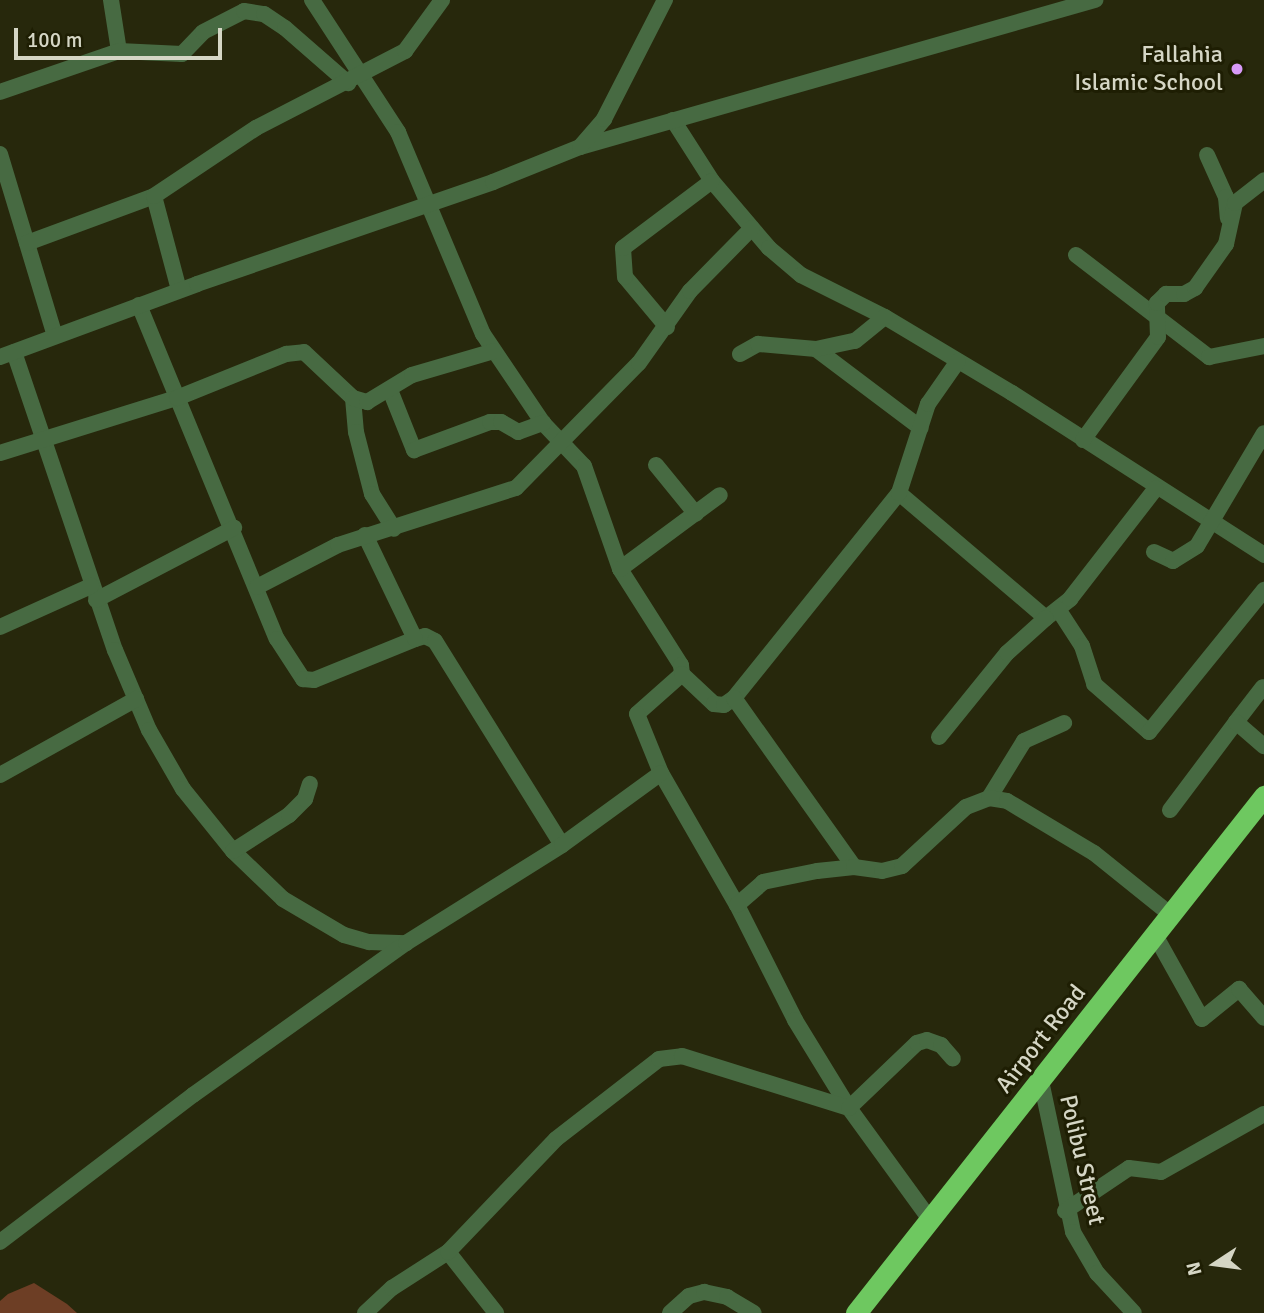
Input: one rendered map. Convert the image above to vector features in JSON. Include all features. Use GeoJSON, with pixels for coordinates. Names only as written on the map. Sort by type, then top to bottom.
{"type":"FeatureCollection","features":[{"type":"Feature","properties":{"kind":"highway","name":"Airport Road"},"geometry":{"type":"LineString","coordinates":[[856,1313],[931,1222],[1264,796]]}},
{"type":"Feature","properties":{"kind":"street"},"geometry":{"type":"LineString","coordinates":[[111,0],[119,51]]}},
{"type":"Feature","properties":{"kind":"street"},"geometry":{"type":"LineString","coordinates":[[312,0],[355,79],[398,132],[431,203],[457,280],[494,351],[543,423],[584,466],[620,569],[673,651],[682,674],[714,704],[724,705],[734,698],[899,493],[928,404],[958,361]]}},
{"type":"Feature","properties":{"kind":"street"},"geometry":{"type":"LineString","coordinates":[[27,243],[153,196],[256,128],[405,51],[442,0]]}},
{"type":"Feature","properties":{"kind":"street"},"geometry":{"type":"LineString","coordinates":[[407,943],[369,942],[320,924],[283,899],[233,851],[183,789],[136,699],[94,593],[41,438],[7,354],[179,290],[431,203],[580,146],[1095,0]]}},
{"type":"Feature","properties":{"kind":"street"},"geometry":{"type":"LineString","coordinates":[[580,146],[604,118],[662,1]]}},
{"type":"Feature","properties":{"kind":"street"},"geometry":{"type":"LineString","coordinates":[[0,92],[119,51],[169,57],[182,54],[202,33],[244,11],[264,14],[355,79]]}},
{"type":"Feature","properties":{"kind":"street"},"geometry":{"type":"LineString","coordinates":[[673,120],[712,181],[752,228],[801,275],[885,317],[958,361],[1264,555]]}},
{"type":"Feature","properties":{"kind":"street"},"geometry":{"type":"LineString","coordinates":[[0,154],[55,336]]}},
{"type":"Feature","properties":{"kind":"street"},"geometry":{"type":"LineString","coordinates":[[1207,155],[1226,197],[1229,224]]}},
{"type":"Feature","properties":{"kind":"street"},"geometry":{"type":"LineString","coordinates":[[1083,440],[1158,337],[1157,303],[1166,294],[1184,294],[1195,288],[1226,244],[1229,224],[1241,194],[1264,180]]}},
{"type":"Feature","properties":{"kind":"street"},"geometry":{"type":"LineString","coordinates":[[667,327],[625,276],[623,248],[712,181]]}},
{"type":"Feature","properties":{"kind":"street"},"geometry":{"type":"LineString","coordinates":[[153,196],[179,290]]}},
{"type":"Feature","properties":{"kind":"street"},"geometry":{"type":"LineString","coordinates":[[257,587],[365,535],[394,529],[506,494],[562,442],[639,363],[690,291],[752,228]]}},
{"type":"Feature","properties":{"kind":"street"},"geometry":{"type":"LineString","coordinates":[[1076,255],[1159,323],[1209,357],[1264,346]]}},
{"type":"Feature","properties":{"kind":"street"},"geometry":{"type":"LineString","coordinates":[[139,305],[234,528],[277,639],[303,679],[314,680],[425,636],[435,641],[562,845]]}},
{"type":"Feature","properties":{"kind":"street"},"geometry":{"type":"LineString","coordinates":[[740,354],[758,344],[816,349],[855,341],[885,317]]}},
{"type":"Feature","properties":{"kind":"street"},"geometry":{"type":"LineString","coordinates":[[816,349],[921,428]]}},
{"type":"Feature","properties":{"kind":"street"},"geometry":{"type":"LineString","coordinates":[[0,453],[41,438],[177,398],[286,354],[304,352],[353,398],[377,400],[412,375],[494,351]]}},
{"type":"Feature","properties":{"kind":"street"},"geometry":{"type":"LineString","coordinates":[[390,390],[414,450],[490,422],[501,422],[518,432],[543,423]]}},
{"type":"Feature","properties":{"kind":"street"},"geometry":{"type":"LineString","coordinates":[[353,398],[356,432],[372,494],[394,529]]}},
{"type":"Feature","properties":{"kind":"street"},"geometry":{"type":"LineString","coordinates":[[1154,552],[1173,561],[1198,546],[1210,520],[1264,433]]}},
{"type":"Feature","properties":{"kind":"street"},"geometry":{"type":"LineString","coordinates":[[656,465],[696,514]]}},
{"type":"Feature","properties":{"kind":"street"},"geometry":{"type":"LineString","coordinates":[[939,737],[1007,653],[1052,614],[1156,488]]}},
{"type":"Feature","properties":{"kind":"street"},"geometry":{"type":"LineString","coordinates":[[899,493],[1052,614],[1082,646],[1094,684],[1140,729],[1149,732],[1264,590]]}},
{"type":"Feature","properties":{"kind":"street"},"geometry":{"type":"LineString","coordinates":[[620,569],[720,495]]}},
{"type":"Feature","properties":{"kind":"street"},"geometry":{"type":"LineString","coordinates":[[0,627],[94,593],[234,528]]}},
{"type":"Feature","properties":{"kind":"street"},"geometry":{"type":"LineString","coordinates":[[365,535],[415,639]]}},
{"type":"Feature","properties":{"kind":"street"},"geometry":{"type":"LineString","coordinates":[[682,674],[637,714],[661,773],[737,905],[795,1020],[849,1108],[931,1222]]}},
{"type":"Feature","properties":{"kind":"street"},"geometry":{"type":"LineString","coordinates":[[1170,810],[1263,687]]}},
{"type":"Feature","properties":{"kind":"street"},"geometry":{"type":"LineString","coordinates":[[734,698],[854,867]]}},
{"type":"Feature","properties":{"kind":"street"},"geometry":{"type":"LineString","coordinates":[[0,775],[136,699]]}},
{"type":"Feature","properties":{"kind":"street"},"geometry":{"type":"LineString","coordinates":[[1236,722],[1264,746]]}},
{"type":"Feature","properties":{"kind":"street"},"geometry":{"type":"LineString","coordinates":[[989,798],[1024,741],[1064,723]]}},
{"type":"Feature","properties":{"kind":"street"},"geometry":{"type":"LineString","coordinates":[[0,1242],[193,1095],[407,943],[562,845],[661,773]]}},
{"type":"Feature","properties":{"kind":"street"},"geometry":{"type":"LineString","coordinates":[[233,851],[289,815],[304,799],[310,784]]}},
{"type":"Feature","properties":{"kind":"street"},"geometry":{"type":"LineString","coordinates":[[737,905],[763,882],[854,867],[883,871],[902,866],[966,807],[989,798],[1007,801],[1094,853],[1171,915]]}},
{"type":"Feature","properties":{"kind":"street"},"geometry":{"type":"LineString","coordinates":[[1155,935],[1202,1018],[1239,989],[1264,1018]]}},
{"type":"Feature","properties":{"kind":"street"},"geometry":{"type":"LineString","coordinates":[[849,1108],[917,1043],[941,1045],[953,1059]]}},
{"type":"Feature","properties":{"kind":"street"},"geometry":{"type":"LineString","coordinates":[[365,1313],[392,1288],[448,1252],[556,1139],[659,1059],[682,1056],[849,1108]]}},
{"type":"Feature","properties":{"kind":"street","name":"Polibu Street"},"geometry":{"type":"LineString","coordinates":[[1041,1082],[1065,1211],[1082,1251],[1135,1313]]}},
{"type":"Feature","properties":{"kind":"street"},"geometry":{"type":"LineString","coordinates":[[1065,1211],[1129,1168],[1161,1172],[1264,1114]]}},
{"type":"Feature","properties":{"kind":"street"},"geometry":{"type":"LineString","coordinates":[[448,1252],[496,1313]]}},
{"type":"Feature","properties":{"kind":"street"},"geometry":{"type":"LineString","coordinates":[[670,1313],[689,1296],[704,1292],[727,1297],[754,1313]]}},
{"type":"Feature","properties":{"kind":"shaded area"},"geometry":{"type":"Polygon","coordinates":[[[34,1283],[77,1313],[0,1313],[0,1301],[8,1294],[34,1283]]]}},
{"type":"Feature","properties":{"kind":"place","name":"Fallahia Islamic School"},"geometry":{"type":"Point","coordinates":[1237,69]}}]}
